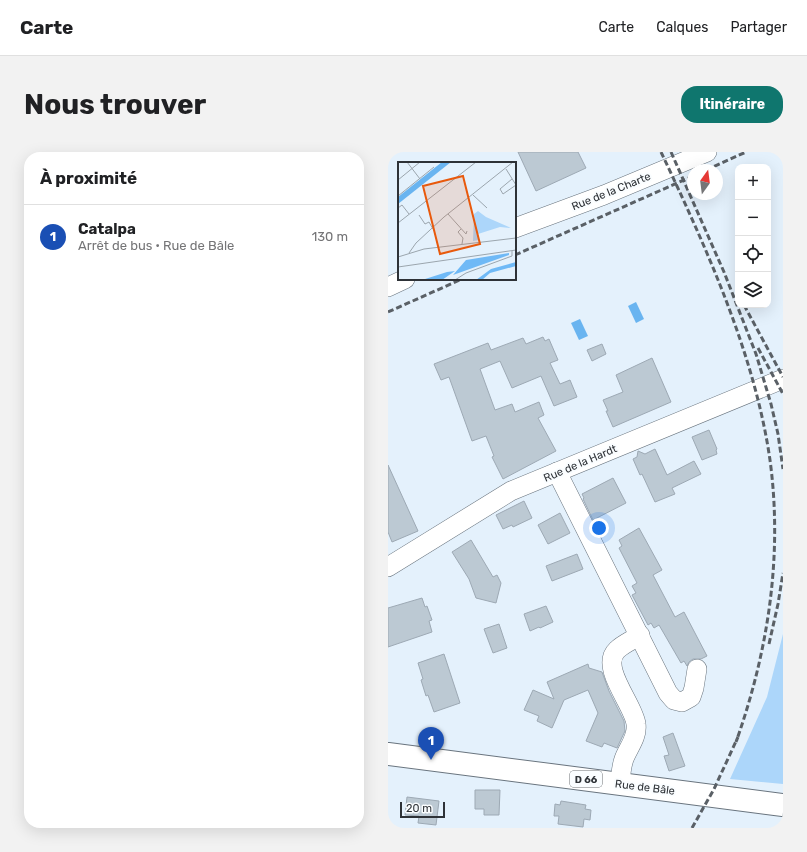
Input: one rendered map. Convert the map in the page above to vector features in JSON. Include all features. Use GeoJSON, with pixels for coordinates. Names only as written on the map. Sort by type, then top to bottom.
{"type":"FeatureCollection","features":[{"type":"Feature","properties":{"kind":"main road","name":"Rue de Bâle"},"geometry":{"type":"LineString","coordinates":[[388,754],[783,805]]}},
{"type":"Feature","properties":{"kind":"street","name":"Rue de la Charte"},"geometry":{"type":"LineString","coordinates":[[516,228],[604,195],[707,152]]}},
{"type":"Feature","properties":{"kind":"street"},"geometry":{"type":"LineString","coordinates":[[388,287],[403,280]]}},
{"type":"Feature","properties":{"kind":"street","name":"Rue de la Hardt"},"geometry":{"type":"LineString","coordinates":[[388,567],[511,491],[783,379]]}},
{"type":"Feature","properties":{"kind":"street"},"geometry":{"type":"LineString","coordinates":[[557,472],[668,693],[674,700],[682,702],[691,697],[697,669]]}},
{"type":"Feature","properties":{"kind":"street"},"geometry":{"type":"LineString","coordinates":[[620,784],[624,760],[635,734],[636,725],[628,701],[613,674],[611,663],[617,650],[640,635]]}},
{"type":"Feature","properties":{"kind":"shaded area"},"geometry":{"type":"Polygon","coordinates":[[[636,302],[644,319],[636,323],[628,306],[636,302]]]}},
{"type":"Feature","properties":{"kind":"shaded area"},"geometry":{"type":"Polygon","coordinates":[[[580,319],[588,336],[579,340],[571,323],[580,319]]]}},
{"type":"Feature","properties":{"kind":"shaded area"},"geometry":{"type":"Polygon","coordinates":[[[783,634],[783,784],[730,779],[767,697],[783,634]]]}},
{"type":"Feature","properties":{"kind":"building"},"geometry":{"type":"Polygon","coordinates":[[[518,152],[578,152],[586,168],[536,191],[518,152]]]}},
{"type":"Feature","properties":{"kind":"building"},"geometry":{"type":"Polygon","coordinates":[[[543,337],[545,341],[549,339],[558,360],[550,363],[560,384],[570,380],[577,397],[554,406],[541,376],[512,388],[500,361],[480,369],[495,410],[512,404],[515,412],[539,402],[544,415],[538,418],[556,451],[503,479],[492,457],[494,456],[486,436],[472,441],[449,377],[441,380],[434,364],[488,343],[491,350],[523,338],[526,344],[543,337]]]}},
{"type":"Feature","properties":{"kind":"building"},"geometry":{"type":"Polygon","coordinates":[[[602,344],[606,354],[592,361],[587,350],[602,344]]]}},
{"type":"Feature","properties":{"kind":"building"},"geometry":{"type":"Polygon","coordinates":[[[652,358],[671,402],[613,427],[603,400],[623,392],[616,375],[652,358]]]}},
{"type":"Feature","properties":{"kind":"building"},"geometry":{"type":"Polygon","coordinates":[[[709,430],[717,449],[717,454],[702,460],[692,437],[709,430]]]}},
{"type":"Feature","properties":{"kind":"building"},"geometry":{"type":"Polygon","coordinates":[[[655,449],[667,475],[694,461],[701,474],[672,488],[675,494],[655,502],[633,459],[637,457],[638,451],[645,454],[655,449]]]}},
{"type":"Feature","properties":{"kind":"building"},"geometry":{"type":"Polygon","coordinates":[[[388,465],[418,531],[392,542],[388,532],[388,465]]]}},
{"type":"Feature","properties":{"kind":"building"},"geometry":{"type":"Polygon","coordinates":[[[613,478],[626,503],[593,520],[582,494],[613,478]]]}},
{"type":"Feature","properties":{"kind":"building"},"geometry":{"type":"Polygon","coordinates":[[[524,501],[532,518],[513,527],[512,525],[503,529],[496,515],[524,501]]]}},
{"type":"Feature","properties":{"kind":"building"},"geometry":{"type":"Polygon","coordinates":[[[560,513],[570,533],[548,544],[538,525],[560,513]]]}},
{"type":"Feature","properties":{"kind":"building"},"geometry":{"type":"Polygon","coordinates":[[[639,528],[662,570],[653,575],[675,617],[684,612],[707,656],[701,659],[693,659],[687,666],[684,661],[681,663],[659,625],[654,628],[651,623],[648,625],[632,595],[636,593],[632,586],[637,583],[619,548],[622,546],[619,540],[639,528]]]}},
{"type":"Feature","properties":{"kind":"building"},"geometry":{"type":"Polygon","coordinates":[[[471,540],[493,577],[497,575],[501,583],[496,603],[476,598],[469,579],[452,552],[471,540]]]}},
{"type":"Feature","properties":{"kind":"building"},"geometry":{"type":"Polygon","coordinates":[[[577,554],[583,569],[552,581],[546,566],[577,554]]]}},
{"type":"Feature","properties":{"kind":"building"},"geometry":{"type":"Polygon","coordinates":[[[422,598],[425,607],[427,606],[432,620],[429,621],[432,632],[388,647],[388,608],[422,598]]]}},
{"type":"Feature","properties":{"kind":"building"},"geometry":{"type":"Polygon","coordinates":[[[546,606],[553,622],[530,631],[524,614],[546,606]]]}},
{"type":"Feature","properties":{"kind":"building"},"geometry":{"type":"Polygon","coordinates":[[[499,624],[507,648],[493,653],[484,629],[499,624]]]}},
{"type":"Feature","properties":{"kind":"building"},"geometry":{"type":"Polygon","coordinates":[[[444,654],[460,703],[434,712],[428,695],[426,696],[418,663],[444,654]]]}},
{"type":"Feature","properties":{"kind":"building"},"geometry":{"type":"Polygon","coordinates":[[[588,664],[589,668],[602,672],[609,691],[624,721],[625,731],[617,748],[604,743],[602,747],[586,741],[598,713],[588,690],[564,700],[552,728],[537,721],[539,716],[524,710],[533,690],[554,699],[547,682],[588,664]]]}},
{"type":"Feature","properties":{"kind":"building"},"geometry":{"type":"Polygon","coordinates":[[[673,733],[685,766],[669,771],[664,756],[669,755],[663,737],[673,733]]]}},
{"type":"Feature","properties":{"kind":"building"},"geometry":{"type":"Polygon","coordinates":[[[475,790],[500,790],[499,815],[484,815],[484,809],[475,809],[475,790]]]}},
{"type":"Feature","properties":{"kind":"building"},"geometry":{"type":"Polygon","coordinates":[[[407,797],[439,801],[436,825],[418,823],[419,816],[405,815],[407,797]]]}},
{"type":"Feature","properties":{"kind":"building"},"geometry":{"type":"Polygon","coordinates":[[[561,801],[586,805],[585,809],[591,810],[590,820],[584,819],[583,827],[558,824],[559,816],[554,816],[555,804],[560,805],[561,801]]]}},
{"type":"Feature","properties":{"kind":"railway"},"geometry":{"type":"LineString","coordinates":[[661,152],[695,225],[727,302],[741,341],[763,421],[770,460],[774,496],[775,532],[770,603],[757,673],[736,742]]}},
{"type":"Feature","properties":{"kind":"railway"},"geometry":{"type":"LineString","coordinates":[[671,152],[724,272],[756,354],[771,404],[778,434],[783,469]]}},
{"type":"Feature","properties":{"kind":"railway"},"geometry":{"type":"LineString","coordinates":[[719,164],[746,152]]}},
{"type":"Feature","properties":{"kind":"railway"},"geometry":{"type":"LineString","coordinates":[[516,255],[687,179]]}},
{"type":"Feature","properties":{"kind":"railway"},"geometry":{"type":"LineString","coordinates":[[388,312],[460,280]]}},
{"type":"Feature","properties":{"kind":"railway"},"geometry":{"type":"LineString","coordinates":[[746,308],[783,377]]}},
{"type":"Feature","properties":{"kind":"railway"},"geometry":{"type":"LineString","coordinates":[[758,348],[783,394]]}},
{"type":"Feature","properties":{"kind":"railway"},"geometry":{"type":"LineString","coordinates":[[769,644],[783,573]]}},
{"type":"Feature","properties":{"kind":"railway"},"geometry":{"type":"LineString","coordinates":[[692,828],[714,789],[738,737]]}},
{"type":"Feature","properties":{"kind":"place","name":"Catalpa"},"geometry":{"type":"Point","coordinates":[431,760]}}]}
